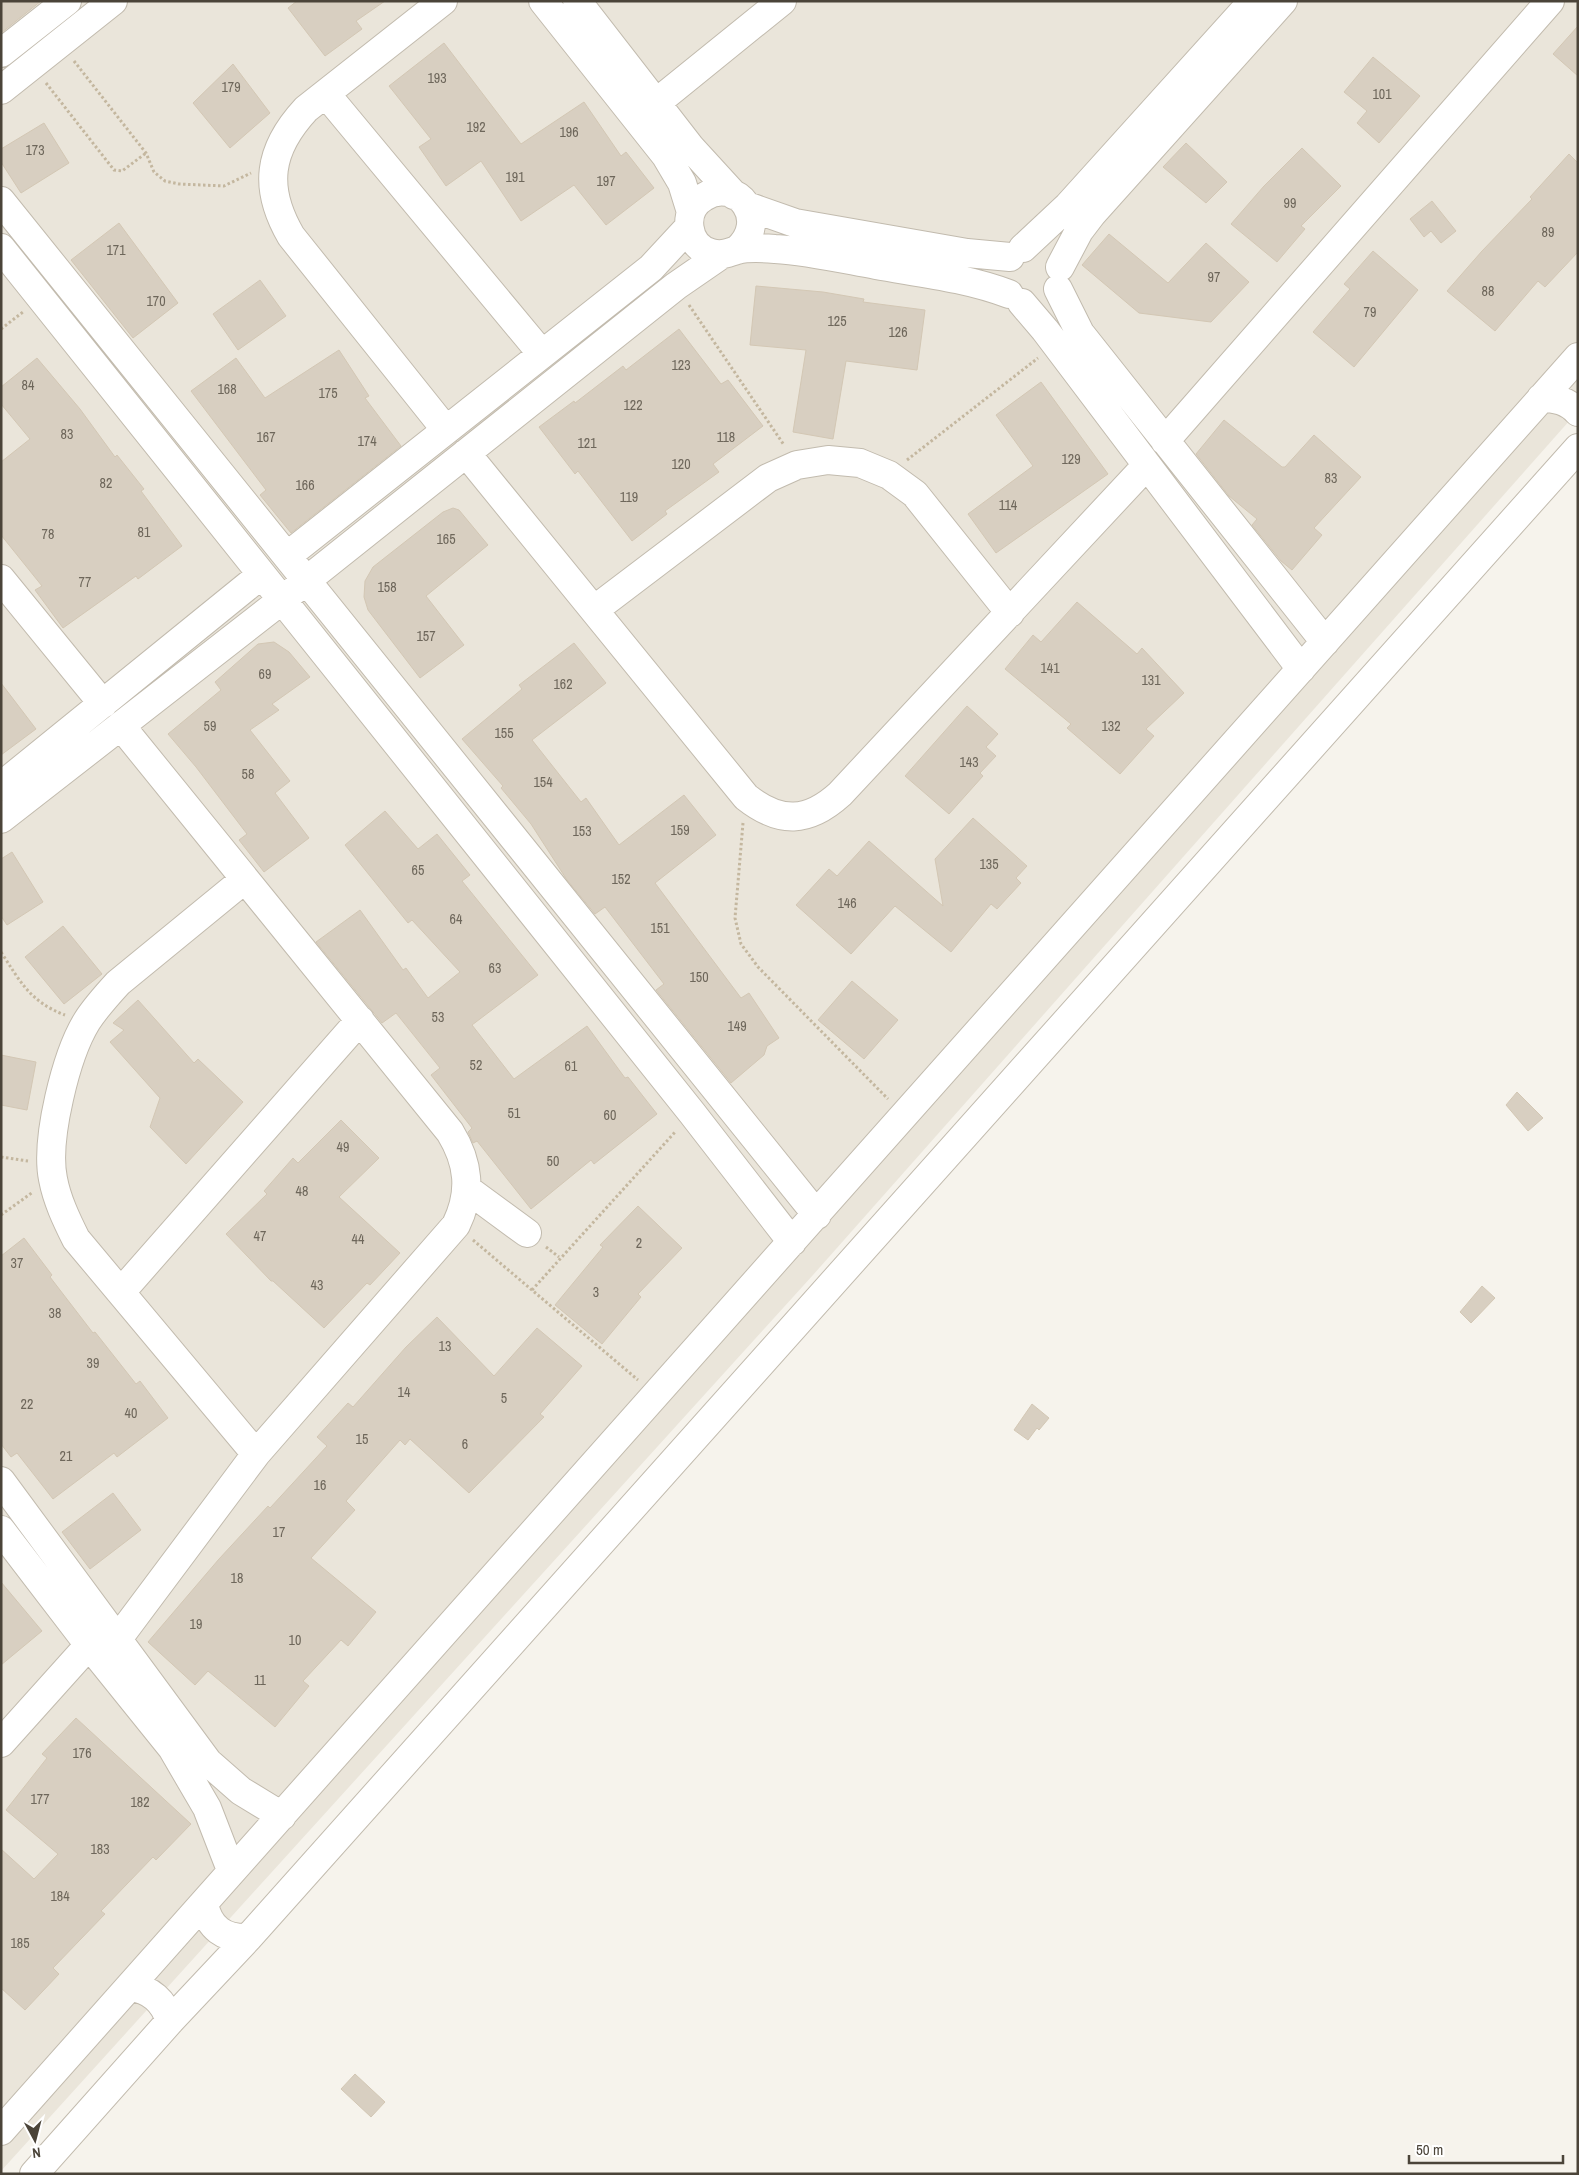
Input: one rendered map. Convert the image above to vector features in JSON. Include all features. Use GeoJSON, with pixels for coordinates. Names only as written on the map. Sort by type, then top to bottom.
{"type":"FeatureCollection","features":[{"type":"Feature","properties":{"kind":"street"},"geometry":{"type":"LineString","coordinates":[[1,52],[66,1]]}},
{"type":"Feature","properties":{"kind":"street"},"geometry":{"type":"LineString","coordinates":[[1,90],[113,1]]}},
{"type":"Feature","properties":{"kind":"street"},"geometry":{"type":"LineString","coordinates":[[442,1],[326,94],[290,127],[278,147],[273,170],[273,194],[280,216],[291,236],[446,430]]}},
{"type":"Feature","properties":{"kind":"street"},"geometry":{"type":"LineString","coordinates":[[543,1],[666,156],[682,183],[696,244],[703,250],[729,252],[774,248],[792,250],[961,279],[1030,304],[1046,300],[1059,278],[1079,231],[1092,214],[1283,1]]}},
{"type":"Feature","properties":{"kind":"street"},"geometry":{"type":"LineString","coordinates":[[1,819],[282,600],[676,286],[745,243],[751,230],[751,215],[740,200],[701,160],[577,1]]}},
{"type":"Feature","properties":{"kind":"street"},"geometry":{"type":"LineString","coordinates":[[656,103],[782,1]]}},
{"type":"Feature","properties":{"kind":"street"},"geometry":{"type":"LineString","coordinates":[[1253,1],[1068,206],[1004,265],[1003,275],[1016,298],[1056,344],[1301,669]]}},
{"type":"Feature","properties":{"kind":"street"},"geometry":{"type":"LineString","coordinates":[[1165,442],[1550,1]]}},
{"type":"Feature","properties":{"kind":"street"},"geometry":{"type":"LineString","coordinates":[[326,94],[542,354]]}},
{"type":"Feature","properties":{"kind":"street"},"geometry":{"type":"LineString","coordinates":[[287,556],[651,268],[690,219],[696,203],[714,192],[740,200],[795,223],[974,254],[1016,252],[1041,248],[1050,252],[1080,333],[1326,642]]}},
{"type":"Feature","properties":{"kind":"street"},"geometry":{"type":"LineString","coordinates":[[1,201],[816,1214]]}},
{"type":"Feature","properties":{"kind":"street"},"geometry":{"type":"LineString","coordinates":[[1,248],[483,849],[792,1242]]}},
{"type":"Feature","properties":{"kind":"street"},"geometry":{"type":"LineString","coordinates":[[1,2131],[204,1904],[231,1870],[282,1816],[656,1396],[1578,357]]}},
{"type":"Feature","properties":{"kind":"street"},"geometry":{"type":"LineString","coordinates":[[130,408],[153,390]]}},
{"type":"Feature","properties":{"kind":"street"},"geometry":{"type":"LineString","coordinates":[[1541,398],[1553,398],[1564,401],[1578,412]]}},
{"type":"Feature","properties":{"kind":"street"},"geometry":{"type":"LineString","coordinates":[[34,2174],[170,2021],[248,1938],[1578,448]]}},
{"type":"Feature","properties":{"kind":"street"},"geometry":{"type":"LineString","coordinates":[[466,453],[746,798],[762,810],[783,817],[804,816],[824,808],[840,794],[1147,465]]}},
{"type":"Feature","properties":{"kind":"street"},"geometry":{"type":"LineString","coordinates":[[594,610],[768,478],[797,465],[828,460],[852,462],[889,475],[915,494],[1010,613]]}},
{"type":"Feature","properties":{"kind":"street"},"geometry":{"type":"LineString","coordinates":[[1,786],[261,574]]}},
{"type":"Feature","properties":{"kind":"street"},"geometry":{"type":"LineString","coordinates":[[1,579],[103,704]]}},
{"type":"Feature","properties":{"kind":"street"},"geometry":{"type":"LineString","coordinates":[[117,1640],[256,1454],[456,1225],[464,1209],[468,1189],[461,1149],[450,1132],[121,726]]}},
{"type":"Feature","properties":{"kind":"street"},"geometry":{"type":"LineString","coordinates":[[483,849],[506,829]]}},
{"type":"Feature","properties":{"kind":"street"},"geometry":{"type":"LineString","coordinates":[[245,879],[118,983],[101,1001],[86,1022],[75,1046],[51,1140],[52,1178],[66,1218],[76,1238],[256,1454]]}},
{"type":"Feature","properties":{"kind":"street"},"geometry":{"type":"LineString","coordinates":[[598,994],[623,974]]}},
{"type":"Feature","properties":{"kind":"street"},"geometry":{"type":"LineString","coordinates":[[121,1292],[360,1020]]}},
{"type":"Feature","properties":{"kind":"street"},"geometry":{"type":"LineString","coordinates":[[468,1189],[527,1233]]}},
{"type":"Feature","properties":{"kind":"street"},"geometry":{"type":"LineString","coordinates":[[5,1496],[117,1640],[208,1762],[242,1791],[282,1816]]}},
{"type":"Feature","properties":{"kind":"street"},"geometry":{"type":"LineString","coordinates":[[1,1530],[89,1646],[172,1748],[207,1808],[231,1870]]}},
{"type":"Feature","properties":{"kind":"street"},"geometry":{"type":"LineString","coordinates":[[1,1743],[89,1646]]}},
{"type":"Feature","properties":{"kind":"street"},"geometry":{"type":"LineString","coordinates":[[204,1904],[208,1919],[218,1931],[227,1936],[248,1938]]}},
{"type":"Feature","properties":{"kind":"street"},"geometry":{"type":"LineString","coordinates":[[130,1987],[139,1988],[156,1997],[163,2004],[170,2021]]}},
{"type":"Feature","properties":{"kind":"path"},"geometry":{"type":"LineString","coordinates":[[60,43],[146,153],[154,172],[165,180],[179,184],[224,186],[253,172]]}},
{"type":"Feature","properties":{"kind":"path"},"geometry":{"type":"LineString","coordinates":[[32,65],[114,170],[122,171],[146,153]]}},
{"type":"Feature","properties":{"kind":"path"},"geometry":{"type":"LineString","coordinates":[[676,286],[797,465]]}},
{"type":"Feature","properties":{"kind":"path"},"geometry":{"type":"LineString","coordinates":[[889,475],[1056,344]]}},
{"type":"Feature","properties":{"kind":"path"},"geometry":{"type":"LineString","coordinates":[[746,798],[735,918],[741,944],[758,967],[905,1116]]}},
{"type":"Feature","properties":{"kind":"path"},"geometry":{"type":"LineString","coordinates":[[1,952],[36,1000],[46,1008],[86,1022]]}},
{"type":"Feature","properties":{"kind":"path"},"geometry":{"type":"LineString","coordinates":[[532,1290],[559,1257],[692,1113]]}},
{"type":"Feature","properties":{"kind":"path"},"geometry":{"type":"LineString","coordinates":[[1,1215],[52,1178]]}},
{"type":"Feature","properties":{"kind":"path"},"geometry":{"type":"LineString","coordinates":[[456,1225],[656,1396]]}},
{"type":"Feature","properties":{"kind":"shaded area"},"geometry":{"type":"Polygon","coordinates":[[[1,1],[1578,1],[1578,411],[813,1275],[1,2171],[1,1]]]}},
{"type":"Feature","properties":{"kind":"building"},"geometry":{"type":"Polygon","coordinates":[[[1,1],[41,1],[1,33],[1,1]]]}},
{"type":"Feature","properties":{"kind":"building"},"geometry":{"type":"Polygon","coordinates":[[[297,1],[385,1],[356,21],[362,29],[325,56],[288,8],[297,1]]]}},
{"type":"Feature","properties":{"kind":"building"},"geometry":{"type":"Polygon","coordinates":[[[1578,26],[1578,76],[1553,54],[1578,26]]]}},
{"type":"Feature","properties":{"kind":"building"},"geometry":{"type":"Polygon","coordinates":[[[444,43],[521,144],[584,102],[621,156],[626,152],[654,188],[606,225],[574,185],[521,221],[481,161],[446,186],[419,147],[431,139],[389,86],[444,43]]]}},
{"type":"Feature","properties":{"kind":"building"},"geometry":{"type":"Polygon","coordinates":[[[1373,57],[1420,96],[1379,143],[1357,123],[1367,111],[1344,92],[1373,57]]]}},
{"type":"Feature","properties":{"kind":"building"},"geometry":{"type":"Polygon","coordinates":[[[233,64],[270,113],[230,148],[193,103],[233,64]]]}},
{"type":"Feature","properties":{"kind":"building"},"geometry":{"type":"Polygon","coordinates":[[[44,123],[69,163],[21,193],[1,162],[1,149],[44,123]]]}},
{"type":"Feature","properties":{"kind":"building"},"geometry":{"type":"Polygon","coordinates":[[[1186,143],[1227,182],[1206,203],[1163,167],[1186,143]]]}},
{"type":"Feature","properties":{"kind":"building"},"geometry":{"type":"Polygon","coordinates":[[[1302,148],[1341,186],[1301,226],[1305,229],[1277,262],[1231,224],[1264,186],[1302,148]]]}},
{"type":"Feature","properties":{"kind":"building"},"geometry":{"type":"Polygon","coordinates":[[[1569,154],[1578,163],[1578,252],[1545,287],[1538,281],[1495,331],[1447,291],[1532,199],[1530,197],[1569,154]]]}},
{"type":"Feature","properties":{"kind":"building"},"geometry":{"type":"Polygon","coordinates":[[[1432,201],[1456,231],[1441,243],[1431,231],[1424,237],[1410,219],[1432,201]]]}},
{"type":"Feature","properties":{"kind":"building"},"geometry":{"type":"Polygon","coordinates":[[[119,223],[178,303],[133,338],[71,260],[119,223]]]}},
{"type":"Feature","properties":{"kind":"building"},"geometry":{"type":"Polygon","coordinates":[[[1109,234],[1168,283],[1206,243],[1249,282],[1211,322],[1139,313],[1082,265],[1109,234]]]}},
{"type":"Feature","properties":{"kind":"building"},"geometry":{"type":"Polygon","coordinates":[[[1373,251],[1418,290],[1354,367],[1313,332],[1350,289],[1344,284],[1373,251]]]}},
{"type":"Feature","properties":{"kind":"building"},"geometry":{"type":"Polygon","coordinates":[[[260,280],[286,316],[238,350],[213,314],[260,280]]]}},
{"type":"Feature","properties":{"kind":"building"},"geometry":{"type":"Polygon","coordinates":[[[756,286],[823,292],[864,299],[863,302],[925,310],[917,370],[846,361],[833,439],[793,432],[806,350],[750,345],[756,286]]]}},
{"type":"Feature","properties":{"kind":"building"},"geometry":{"type":"Polygon","coordinates":[[[679,329],[721,384],[728,380],[763,426],[713,464],[719,472],[665,511],[667,514],[632,541],[578,471],[575,474],[539,427],[574,401],[575,403],[623,366],[626,370],[679,329]]]}},
{"type":"Feature","properties":{"kind":"building"},"geometry":{"type":"Polygon","coordinates":[[[339,350],[369,396],[365,398],[401,446],[291,533],[260,495],[266,490],[191,391],[236,358],[265,398],[339,350]]]}},
{"type":"Feature","properties":{"kind":"building"},"geometry":{"type":"Polygon","coordinates":[[[37,358],[80,409],[115,457],[117,455],[144,489],[141,491],[182,546],[138,579],[136,576],[63,628],[35,590],[42,586],[1,535],[1,462],[30,439],[1,404],[1,387],[37,358]]]}},
{"type":"Feature","properties":{"kind":"building"},"geometry":{"type":"Polygon","coordinates":[[[1041,382],[1108,474],[996,553],[968,514],[1033,466],[996,415],[1041,382]]]}},
{"type":"Feature","properties":{"kind":"building"},"geometry":{"type":"Polygon","coordinates":[[[1224,420],[1282,467],[1285,467],[1314,435],[1361,477],[1314,528],[1322,535],[1292,570],[1281,561],[1252,525],[1257,519],[1229,496],[1196,454],[1224,420]]]}},
{"type":"Feature","properties":{"kind":"building"},"geometry":{"type":"Polygon","coordinates":[[[453,508],[459,510],[488,545],[426,596],[464,645],[420,678],[368,610],[364,597],[365,581],[373,567],[443,512],[453,508]]]}},
{"type":"Feature","properties":{"kind":"building"},"geometry":{"type":"Polygon","coordinates":[[[1077,602],[1137,654],[1142,648],[1184,693],[1146,729],[1154,736],[1120,774],[1067,728],[1071,724],[1005,669],[1033,635],[1041,642],[1077,602]]]}},
{"type":"Feature","properties":{"kind":"building"},"geometry":{"type":"Polygon","coordinates":[[[274,642],[289,652],[310,677],[272,704],[279,710],[250,730],[290,781],[275,793],[309,838],[264,872],[239,840],[247,834],[196,767],[168,734],[221,690],[215,682],[258,644],[274,642]]]}},
{"type":"Feature","properties":{"kind":"building"},"geometry":{"type":"Polygon","coordinates":[[[574,643],[606,683],[532,740],[581,802],[586,798],[619,845],[684,795],[716,835],[655,883],[741,998],[749,993],[779,1038],[767,1046],[764,1055],[731,1083],[656,990],[664,984],[605,907],[595,914],[567,880],[531,824],[501,788],[503,786],[462,739],[522,689],[519,685],[574,643]]]}},
{"type":"Feature","properties":{"kind":"building"},"geometry":{"type":"Polygon","coordinates":[[[1,683],[36,729],[1,755],[1,683]]]}},
{"type":"Feature","properties":{"kind":"building"},"geometry":{"type":"Polygon","coordinates":[[[967,706],[998,734],[986,747],[996,756],[980,773],[983,776],[949,814],[905,776],[967,706]]]}},
{"type":"Feature","properties":{"kind":"building"},"geometry":{"type":"Polygon","coordinates":[[[385,811],[418,849],[437,834],[470,875],[462,881],[538,975],[472,1025],[514,1079],[587,1026],[625,1078],[628,1077],[657,1114],[594,1164],[591,1160],[531,1209],[477,1141],[473,1143],[468,1132],[472,1128],[431,1075],[440,1068],[396,1013],[382,1023],[316,942],[360,910],[403,970],[406,968],[428,998],[460,972],[412,920],[408,923],[345,845],[385,811]]]}},
{"type":"Feature","properties":{"kind":"building"},"geometry":{"type":"Polygon","coordinates":[[[973,818],[1027,866],[1016,878],[1021,883],[997,909],[991,904],[951,952],[895,906],[851,954],[796,905],[829,869],[837,876],[869,841],[943,906],[935,859],[973,818]]]}},
{"type":"Feature","properties":{"kind":"building"},"geometry":{"type":"Polygon","coordinates":[[[12,852],[43,902],[7,925],[1,916],[1,859],[12,852]]]}},
{"type":"Feature","properties":{"kind":"building"},"geometry":{"type":"Polygon","coordinates":[[[63,926],[102,974],[64,1004],[25,957],[63,926]]]}},
{"type":"Feature","properties":{"kind":"building"},"geometry":{"type":"Polygon","coordinates":[[[852,981],[898,1020],[864,1059],[818,1020],[852,981]]]}},
{"type":"Feature","properties":{"kind":"building"},"geometry":{"type":"Polygon","coordinates":[[[138,1000],[194,1063],[198,1059],[243,1102],[186,1164],[150,1127],[160,1098],[110,1042],[124,1030],[113,1023],[138,1000]]]}},
{"type":"Feature","properties":{"kind":"building"},"geometry":{"type":"Polygon","coordinates":[[[1,1055],[36,1062],[27,1110],[1,1105],[1,1055]]]}},
{"type":"Feature","properties":{"kind":"building"},"geometry":{"type":"Polygon","coordinates":[[[1517,1092],[1543,1118],[1528,1131],[1506,1105],[1517,1092]]]}},
{"type":"Feature","properties":{"kind":"building"},"geometry":{"type":"Polygon","coordinates":[[[341,1120],[379,1158],[339,1197],[400,1253],[370,1285],[367,1283],[324,1328],[271,1281],[226,1234],[267,1194],[264,1191],[293,1158],[298,1163],[341,1120]]]}},
{"type":"Feature","properties":{"kind":"building"},"geometry":{"type":"Polygon","coordinates":[[[638,1206],[682,1248],[638,1294],[641,1297],[602,1344],[555,1305],[603,1247],[600,1245],[638,1206]]]}},
{"type":"Feature","properties":{"kind":"building"},"geometry":{"type":"Polygon","coordinates":[[[24,1238],[52,1275],[50,1277],[93,1333],[95,1332],[136,1384],[140,1381],[168,1418],[117,1457],[114,1453],[53,1499],[17,1453],[11,1457],[1,1444],[1,1256],[24,1238]]]}},
{"type":"Feature","properties":{"kind":"building"},"geometry":{"type":"Polygon","coordinates":[[[1482,1286],[1495,1298],[1471,1323],[1460,1312],[1482,1286]]]}},
{"type":"Feature","properties":{"kind":"building"},"geometry":{"type":"Polygon","coordinates":[[[437,1317],[494,1376],[537,1328],[582,1366],[540,1414],[544,1417],[469,1493],[410,1439],[405,1445],[400,1440],[346,1501],[355,1510],[311,1558],[376,1612],[348,1646],[341,1640],[303,1681],[309,1686],[275,1727],[208,1671],[195,1685],[148,1642],[219,1559],[268,1506],[270,1508],[327,1446],[317,1437],[348,1403],[353,1407],[406,1347],[437,1317]]]}},
{"type":"Feature","properties":{"kind":"building"},"geometry":{"type":"Polygon","coordinates":[[[1032,1404],[1049,1418],[1039,1430],[1037,1428],[1028,1440],[1014,1430],[1032,1404]]]}},
{"type":"Feature","properties":{"kind":"building"},"geometry":{"type":"Polygon","coordinates":[[[113,1493],[141,1530],[90,1569],[62,1532],[113,1493]]]}},
{"type":"Feature","properties":{"kind":"building"},"geometry":{"type":"Polygon","coordinates":[[[1,1582],[42,1631],[1,1665],[1,1582]]]}},
{"type":"Feature","properties":{"kind":"building"},"geometry":{"type":"Polygon","coordinates":[[[76,1718],[191,1824],[156,1860],[153,1857],[101,1911],[105,1914],[53,1968],[59,1974],[25,2010],[1,1988],[1,1849],[34,1879],[58,1854],[6,1810],[47,1758],[42,1754],[76,1718]]]}},
{"type":"Feature","properties":{"kind":"building"},"geometry":{"type":"Polygon","coordinates":[[[355,2074],[385,2102],[371,2117],[341,2089],[355,2074]]]}}]}
